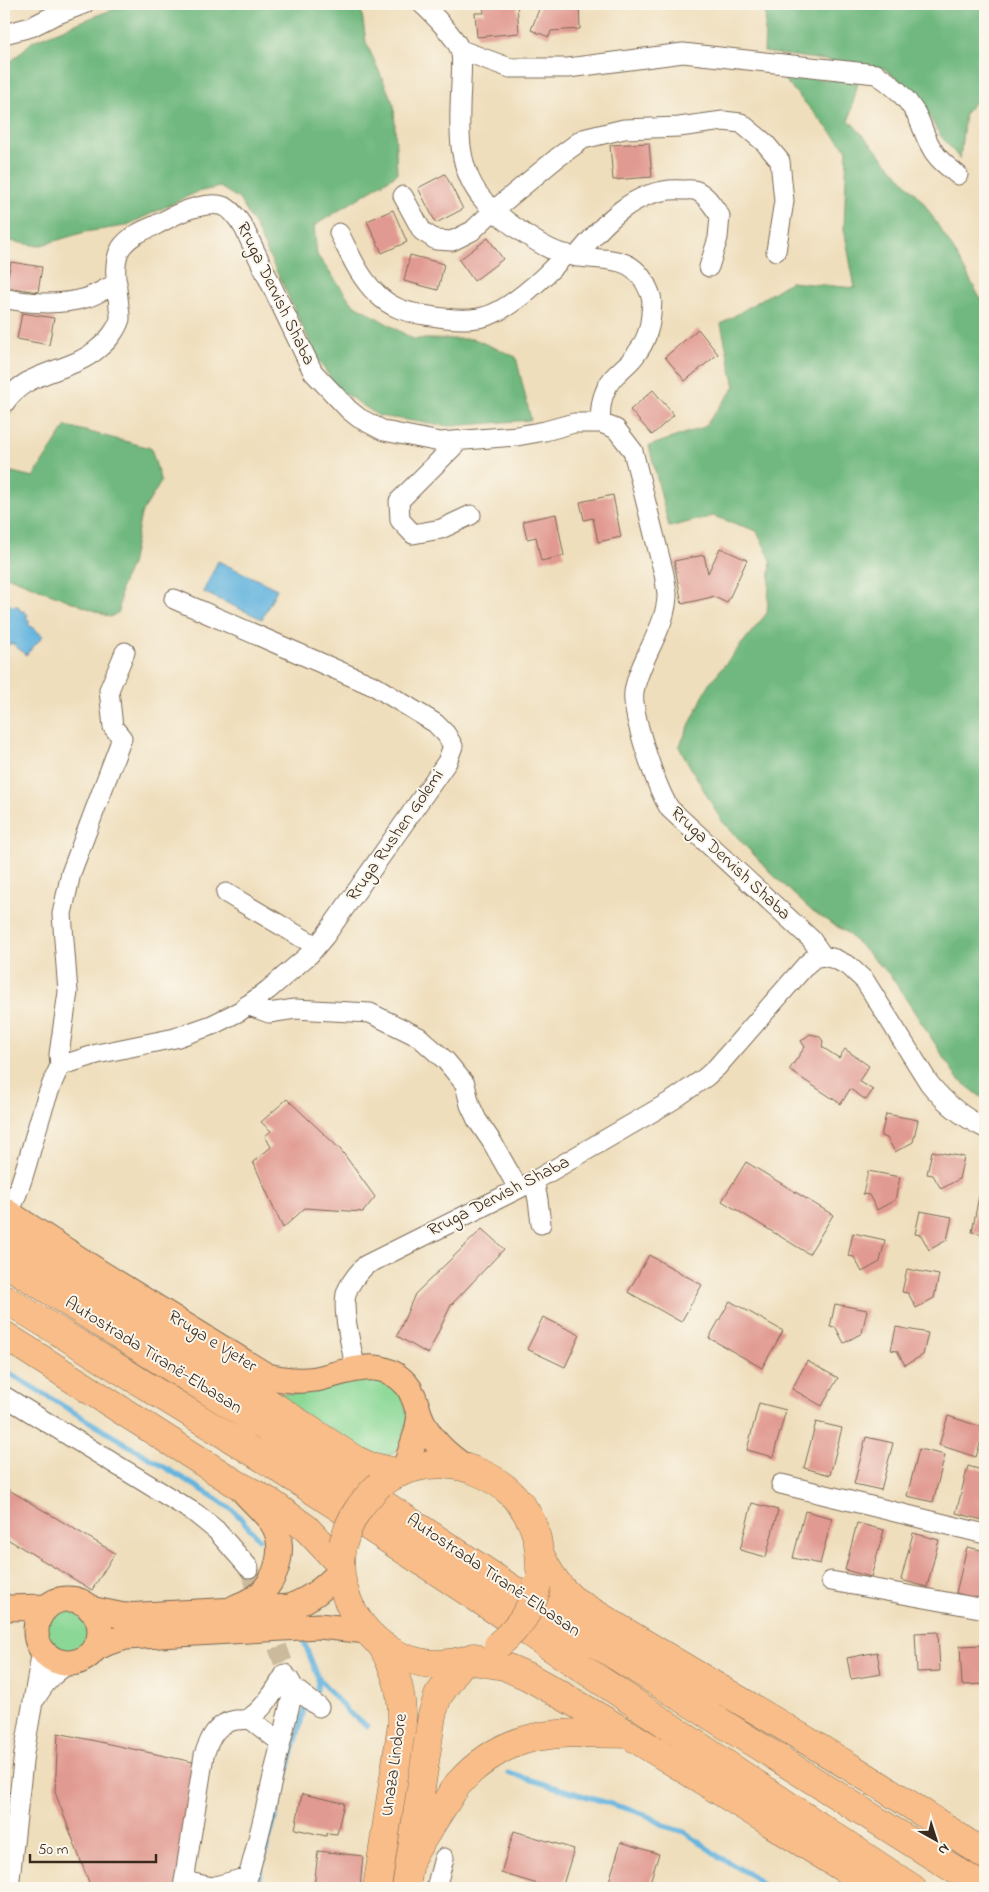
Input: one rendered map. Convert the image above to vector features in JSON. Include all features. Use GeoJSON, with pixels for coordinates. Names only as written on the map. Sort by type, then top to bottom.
{"type":"FeatureCollection","features":[{"type":"Feature","properties":{"kind":"highway"},"geometry":{"type":"LineString","coordinates":[[6,1218],[354,1459],[395,1476]]}},
{"type":"Feature","properties":{"kind":"highway","name":"Autostrada Tiranë-Elbasan"},"geometry":{"type":"LineString","coordinates":[[4,1262],[288,1441],[573,1629],[984,1888]]}},
{"type":"Feature","properties":{"kind":"highway","name":"Autostrada Tiranë-Elbasan"},"geometry":{"type":"LineString","coordinates":[[4,1298],[274,1466],[421,1561],[912,1888]]}},
{"type":"Feature","properties":{"kind":"highway"},"geometry":{"type":"LineString","coordinates":[[4,1334],[235,1484],[270,1502],[306,1528],[341,1560]]}},
{"type":"Feature","properties":{"kind":"highway"},"geometry":{"type":"LineString","coordinates":[[341,1560],[348,1526],[361,1503],[395,1476],[430,1465],[456,1465],[477,1471],[496,1481],[512,1495],[526,1512],[535,1531],[540,1552],[550,1575],[560,1589],[572,1599],[826,1752],[935,1820],[985,1855]]}},
{"type":"Feature","properties":{"kind":"highway"},"geometry":{"type":"LineString","coordinates":[[374,1638],[406,1658],[432,1664],[465,1660],[479,1656],[498,1646],[514,1631],[527,1614],[540,1573],[540,1552]]}},
{"type":"Feature","properties":{"kind":"highway","name":"Unaza Lindore"},"geometry":{"type":"LineString","coordinates":[[341,1560],[347,1600],[357,1618],[392,1664],[400,1688],[403,1706],[402,1724],[377,1888]]}},
{"type":"Feature","properties":{"kind":"highway"},"geometry":{"type":"LineString","coordinates":[[465,1660],[504,1666],[517,1671],[628,1734],[874,1888]]}},
{"type":"Feature","properties":{"kind":"highway","name":"Unaza Lindore"},"geometry":{"type":"LineString","coordinates":[[406,1888],[432,1715],[438,1696],[465,1660]]}},
{"type":"Feature","properties":{"kind":"highway"},"geometry":{"type":"LineString","coordinates":[[411,1857],[457,1784],[482,1761],[509,1745],[534,1737],[566,1732],[628,1734]]}},
{"type":"Feature","properties":{"kind":"main road","name":"Rruga e Vjeter"},"geometry":{"type":"LineString","coordinates":[[6,1218],[102,1274],[267,1376],[290,1381],[316,1379],[355,1368],[379,1368],[399,1377],[408,1386],[416,1401],[420,1416],[428,1433],[439,1446],[465,1468]]}},
{"type":"Feature","properties":{"kind":"main road"},"geometry":{"type":"LineString","coordinates":[[395,1476],[417,1432],[420,1416]]}},
{"type":"Feature","properties":{"kind":"main road"},"geometry":{"type":"LineString","coordinates":[[229,1610],[255,1598],[270,1584],[276,1572],[279,1558],[278,1538],[272,1522],[235,1484]]}},
{"type":"Feature","properties":{"kind":"main road"},"geometry":{"type":"LineString","coordinates":[[90,1609],[124,1616],[290,1607],[308,1599],[324,1588],[341,1560]]}},
{"type":"Feature","properties":{"kind":"main road"},"geometry":{"type":"LineString","coordinates":[[39,1643],[39,1618],[47,1607],[65,1599],[79,1601],[90,1609],[97,1619],[99,1629],[98,1640],[94,1649]]}},
{"type":"Feature","properties":{"kind":"main road"},"geometry":{"type":"LineString","coordinates":[[4,1608],[47,1607]]}},
{"type":"Feature","properties":{"kind":"main road"},"geometry":{"type":"LineString","coordinates":[[4,1616],[39,1643],[54,1660],[70,1663],[83,1659],[94,1649],[109,1642],[126,1637],[319,1626],[374,1638]]}},
{"type":"Feature","properties":{"kind":"street"},"geometry":{"type":"LineString","coordinates":[[5,37],[84,4]]}},
{"type":"Feature","properties":{"kind":"street"},"geometry":{"type":"LineString","coordinates":[[422,4],[437,18],[461,50],[510,68],[568,68],[682,53],[876,74],[888,81],[903,97],[915,112],[931,147],[940,160],[958,176]]}},
{"type":"Feature","properties":{"kind":"street"},"geometry":{"type":"LineString","coordinates":[[461,50],[460,138],[463,162],[472,186],[494,210],[535,240],[558,252],[571,256],[624,262],[636,270],[652,298],[651,318],[646,336],[638,352],[609,383],[600,409],[601,423]]}},
{"type":"Feature","properties":{"kind":"street"},"geometry":{"type":"LineString","coordinates":[[403,196],[422,231],[436,240],[452,241],[472,231],[494,210],[583,139],[624,130],[679,127],[722,121],[741,123],[765,143],[780,161],[784,201],[776,251]]}},
{"type":"Feature","properties":{"kind":"street"},"geometry":{"type":"LineString","coordinates":[[339,233],[363,278],[378,295],[401,311],[438,318],[479,318],[506,307],[571,256],[604,224],[635,200],[668,189],[697,191],[709,200],[720,216],[718,238],[709,266]]}},
{"type":"Feature","properties":{"kind":"street","name":"Rruga Dervish Shaba"},"geometry":{"type":"LineString","coordinates":[[4,404],[10,394],[30,379],[79,361],[102,346],[114,331],[120,318],[115,263],[122,247],[135,235],[188,208],[220,204],[234,212],[244,228],[313,372],[359,418],[384,432],[440,442],[517,436],[574,423],[601,423],[616,429],[633,452],[664,574],[667,594],[663,615],[634,692],[635,707],[657,786],[670,809],[810,939],[823,956],[814,958],[806,965],[706,1077],[674,1100],[526,1185],[366,1265],[354,1278],[346,1293],[346,1310],[355,1368]]}},
{"type":"Feature","properties":{"kind":"street"},"geometry":{"type":"LineString","coordinates":[[4,298],[67,303],[88,298],[117,283]]}},
{"type":"Feature","properties":{"kind":"street"},"geometry":{"type":"LineString","coordinates":[[459,441],[399,501],[400,520],[413,534],[441,529],[471,515]]}},
{"type":"Feature","properties":{"kind":"street","name":"Rruga Rushen Golemi"},"geometry":{"type":"LineString","coordinates":[[60,1066],[97,1054],[175,1038],[212,1025],[247,1005],[289,973],[316,946],[346,907],[410,812],[447,762],[453,746],[446,734],[435,723],[376,687],[174,599]]}},
{"type":"Feature","properties":{"kind":"street"},"geometry":{"type":"LineString","coordinates":[[6,1218],[17,1197],[44,1102],[60,1066],[59,1054],[68,992],[62,914],[72,873],[122,738],[113,727],[109,690],[125,652]]}},
{"type":"Feature","properties":{"kind":"street"},"geometry":{"type":"LineString","coordinates":[[226,893],[316,946]]}},
{"type":"Feature","properties":{"kind":"street"},"geometry":{"type":"LineString","coordinates":[[823,956],[835,959],[849,966],[865,980],[940,1098],[965,1118],[985,1128]]}},
{"type":"Feature","properties":{"kind":"street"},"geometry":{"type":"LineString","coordinates":[[247,1005],[269,1013],[295,1009],[370,1013],[419,1037],[446,1061],[465,1084],[470,1105],[477,1120],[538,1200],[540,1224]]}},
{"type":"Feature","properties":{"kind":"street"},"geometry":{"type":"LineString","coordinates":[[4,1396],[195,1513],[216,1530],[250,1568]]}},
{"type":"Feature","properties":{"kind":"street"},"geometry":{"type":"LineString","coordinates":[[781,1484],[985,1534]]}},
{"type":"Feature","properties":{"kind":"street"},"geometry":{"type":"LineString","coordinates":[[831,1581],[985,1609]]}},
{"type":"Feature","properties":{"kind":"street"},"geometry":{"type":"LineString","coordinates":[[9,1888],[24,1753],[32,1706],[39,1643]]}},
{"type":"Feature","properties":{"kind":"street"},"geometry":{"type":"LineString","coordinates":[[32,1706],[44,1684],[54,1672],[70,1663]]}},
{"type":"Feature","properties":{"kind":"street"},"geometry":{"type":"LineString","coordinates":[[288,1674],[320,1707]]}},
{"type":"Feature","properties":{"kind":"street"},"geometry":{"type":"LineString","coordinates":[[288,1674],[280,1742],[271,1788],[247,1883],[212,1887],[183,1885],[204,1755],[209,1740],[216,1729],[228,1721],[250,1719],[271,1697],[288,1674]]}},
{"type":"Feature","properties":{"kind":"street"},"geometry":{"type":"LineString","coordinates":[[250,1719],[280,1742]]}},
{"type":"Feature","properties":{"kind":"street"},"geometry":{"type":"LineString","coordinates":[[436,1888],[444,1858]]}},
{"type":"Feature","properties":{"kind":"green space"},"geometry":{"type":"Polygon","coordinates":[[[130,4],[263,4],[361,7],[366,42],[394,105],[397,174],[314,226],[317,255],[352,303],[413,339],[474,339],[516,357],[531,420],[448,426],[379,416],[338,389],[319,361],[254,224],[239,199],[220,187],[197,192],[125,226],[85,232],[38,246],[4,240],[4,68],[33,41],[130,4]]]}},
{"type":"Feature","properties":{"kind":"green space"},"geometry":{"type":"Polygon","coordinates":[[[766,4],[985,4],[985,90],[965,113],[960,159],[940,135],[916,94],[883,68],[764,52],[766,4]]]}},
{"type":"Feature","properties":{"kind":"green space"},"geometry":{"type":"Polygon","coordinates":[[[781,76],[858,82],[849,120],[923,202],[953,249],[985,307],[985,1100],[958,1079],[891,976],[846,932],[813,912],[773,875],[721,820],[679,747],[709,684],[767,613],[771,560],[757,531],[713,516],[669,527],[649,446],[704,427],[735,387],[721,324],[790,282],[855,288],[844,229],[847,150],[781,76]]]}},
{"type":"Feature","properties":{"kind":"green space"},"geometry":{"type":"Polygon","coordinates":[[[66,426],[151,448],[161,482],[141,514],[131,565],[121,587],[119,612],[110,617],[4,575],[4,470],[33,477],[66,426]]]}},
{"type":"Feature","properties":{"kind":"green space"},"geometry":{"type":"Polygon","coordinates":[[[376,1376],[400,1390],[408,1418],[399,1449],[389,1455],[376,1457],[261,1388],[284,1394],[308,1393],[376,1376]]]}},
{"type":"Feature","properties":{"kind":"green space"},"geometry":{"type":"Polygon","coordinates":[[[67,1608],[79,1612],[85,1618],[89,1630],[85,1642],[79,1648],[67,1652],[55,1648],[49,1642],[45,1630],[49,1618],[55,1612],[67,1608]]]}},
{"type":"Feature","properties":{"kind":"water"},"geometry":{"type":"Polygon","coordinates":[[[218,561],[277,589],[262,619],[203,592],[218,561]]]}},
{"type":"Feature","properties":{"kind":"water"},"geometry":{"type":"Polygon","coordinates":[[[4,603],[8,606],[10,604],[13,607],[15,605],[19,607],[20,611],[24,611],[28,615],[26,618],[30,621],[28,624],[43,636],[26,655],[12,643],[10,645],[7,642],[4,645],[4,603]]]}},
{"type":"Feature","properties":{"kind":"building"},"geometry":{"type":"Polygon","coordinates":[[[483,4],[517,4],[519,33],[477,37],[475,13],[484,13],[483,4]]]}},
{"type":"Feature","properties":{"kind":"building"},"geometry":{"type":"Polygon","coordinates":[[[541,4],[579,4],[580,29],[551,31],[549,37],[531,30],[541,4]]]}},
{"type":"Feature","properties":{"kind":"building"},"geometry":{"type":"Polygon","coordinates":[[[649,143],[652,177],[613,180],[610,145],[649,143]]]}},
{"type":"Feature","properties":{"kind":"building"},"geometry":{"type":"Polygon","coordinates":[[[445,174],[463,209],[436,223],[418,188],[445,174]]]}},
{"type":"Feature","properties":{"kind":"building"},"geometry":{"type":"Polygon","coordinates":[[[393,210],[407,242],[382,253],[367,221],[393,210]]]}},
{"type":"Feature","properties":{"kind":"building"},"geometry":{"type":"Polygon","coordinates":[[[488,238],[503,259],[474,281],[459,260],[488,238]]]}},
{"type":"Feature","properties":{"kind":"building"},"geometry":{"type":"Polygon","coordinates":[[[410,255],[444,264],[438,290],[404,281],[410,255]]]}},
{"type":"Feature","properties":{"kind":"building"},"geometry":{"type":"Polygon","coordinates":[[[11,262],[42,267],[38,292],[6,287],[11,262]]]}},
{"type":"Feature","properties":{"kind":"building"},"geometry":{"type":"Polygon","coordinates":[[[22,313],[54,318],[49,345],[17,339],[22,313]]]}},
{"type":"Feature","properties":{"kind":"building"},"geometry":{"type":"Polygon","coordinates":[[[698,329],[718,354],[685,381],[665,357],[698,329]]]}},
{"type":"Feature","properties":{"kind":"building"},"geometry":{"type":"Polygon","coordinates":[[[653,390],[674,415],[652,435],[630,410],[653,390]]]}},
{"type":"Feature","properties":{"kind":"building"},"geometry":{"type":"Polygon","coordinates":[[[613,495],[621,537],[598,542],[593,518],[584,520],[580,502],[613,495]]]}},
{"type":"Feature","properties":{"kind":"building"},"geometry":{"type":"Polygon","coordinates":[[[556,514],[564,556],[541,561],[536,537],[527,539],[523,521],[556,514]]]}},
{"type":"Feature","properties":{"kind":"building"},"geometry":{"type":"Polygon","coordinates":[[[720,548],[747,560],[727,603],[712,596],[682,604],[674,561],[704,555],[708,573],[720,548]]]}},
{"type":"Feature","properties":{"kind":"building"},"geometry":{"type":"Polygon","coordinates":[[[810,1034],[819,1036],[823,1041],[822,1047],[839,1058],[845,1049],[869,1066],[859,1081],[873,1090],[866,1100],[850,1089],[841,1104],[789,1070],[805,1047],[801,1041],[810,1034]]]}},
{"type":"Feature","properties":{"kind":"building"},"geometry":{"type":"Polygon","coordinates":[[[287,1099],[341,1150],[375,1197],[363,1212],[305,1208],[283,1228],[253,1162],[271,1147],[265,1136],[271,1131],[261,1122],[287,1099]]]}},
{"type":"Feature","properties":{"kind":"building"},"geometry":{"type":"Polygon","coordinates":[[[886,1114],[918,1120],[913,1142],[895,1152],[887,1138],[881,1136],[886,1114]]]}},
{"type":"Feature","properties":{"kind":"building"},"geometry":{"type":"Polygon","coordinates":[[[932,1151],[964,1157],[959,1179],[941,1189],[933,1175],[927,1174],[932,1151]]]}},
{"type":"Feature","properties":{"kind":"building"},"geometry":{"type":"Polygon","coordinates":[[[746,1162],[833,1215],[809,1254],[722,1201],[746,1162]]]}},
{"type":"Feature","properties":{"kind":"building"},"geometry":{"type":"Polygon","coordinates":[[[868,1171],[900,1177],[895,1200],[877,1210],[869,1195],[863,1194],[868,1171]]]}},
{"type":"Feature","properties":{"kind":"building"},"geometry":{"type":"Polygon","coordinates":[[[979,1196],[985,1197],[985,1234],[972,1232],[979,1196]]]}},
{"type":"Feature","properties":{"kind":"building"},"geometry":{"type":"Polygon","coordinates":[[[920,1211],[952,1217],[947,1240],[929,1250],[921,1235],[915,1234],[920,1211]]]}},
{"type":"Feature","properties":{"kind":"building"},"geometry":{"type":"Polygon","coordinates":[[[482,1229],[504,1249],[451,1305],[428,1354],[397,1336],[415,1294],[482,1229]]]}},
{"type":"Feature","properties":{"kind":"building"},"geometry":{"type":"Polygon","coordinates":[[[853,1233],[885,1240],[880,1262],[862,1272],[854,1257],[848,1256],[853,1233]]]}},
{"type":"Feature","properties":{"kind":"building"},"geometry":{"type":"Polygon","coordinates":[[[649,1255],[702,1285],[681,1322],[628,1292],[649,1255]]]}},
{"type":"Feature","properties":{"kind":"building"},"geometry":{"type":"Polygon","coordinates":[[[907,1269],[939,1275],[934,1298],[916,1308],[908,1293],[902,1292],[907,1269]]]}},
{"type":"Feature","properties":{"kind":"building"},"geometry":{"type":"Polygon","coordinates":[[[730,1301],[783,1331],[762,1368],[709,1338],[730,1301]]]}},
{"type":"Feature","properties":{"kind":"building"},"geometry":{"type":"Polygon","coordinates":[[[835,1304],[867,1310],[862,1333],[844,1343],[836,1328],[830,1327],[835,1304]]]}},
{"type":"Feature","properties":{"kind":"building"},"geometry":{"type":"Polygon","coordinates":[[[543,1317],[580,1335],[565,1367],[527,1349],[543,1317]]]}},
{"type":"Feature","properties":{"kind":"building"},"geometry":{"type":"Polygon","coordinates":[[[896,1327],[928,1333],[923,1355],[905,1365],[897,1351],[891,1350],[896,1327]]]}},
{"type":"Feature","properties":{"kind":"building"},"geometry":{"type":"Polygon","coordinates":[[[807,1361],[838,1378],[822,1406],[792,1389],[807,1361]]]}},
{"type":"Feature","properties":{"kind":"building"},"geometry":{"type":"Polygon","coordinates":[[[759,1403],[786,1410],[773,1457],[747,1450],[759,1403]]]}},
{"type":"Feature","properties":{"kind":"building"},"geometry":{"type":"Polygon","coordinates":[[[948,1416],[985,1428],[976,1457],[939,1445],[948,1416]]]}},
{"type":"Feature","properties":{"kind":"building"},"geometry":{"type":"Polygon","coordinates":[[[816,1422],[842,1428],[830,1475],[804,1468],[816,1422]]]}},
{"type":"Feature","properties":{"kind":"building"},"geometry":{"type":"Polygon","coordinates":[[[866,1437],[893,1443],[881,1490],[854,1484],[866,1437]]]}},
{"type":"Feature","properties":{"kind":"building"},"geometry":{"type":"Polygon","coordinates":[[[919,1449],[945,1455],[933,1502],[907,1496],[919,1449]]]}},
{"type":"Feature","properties":{"kind":"building"},"geometry":{"type":"Polygon","coordinates":[[[968,1466],[985,1471],[985,1509],[983,1520],[956,1513],[968,1466]]]}},
{"type":"Feature","properties":{"kind":"building"},"geometry":{"type":"Polygon","coordinates":[[[4,1487],[115,1553],[92,1590],[4,1537],[4,1487]]]}},
{"type":"Feature","properties":{"kind":"building"},"geometry":{"type":"Polygon","coordinates":[[[752,1503],[778,1510],[766,1557],[740,1550],[752,1503]]]}},
{"type":"Feature","properties":{"kind":"building"},"geometry":{"type":"Polygon","coordinates":[[[805,1511],[832,1518],[820,1564],[793,1558],[805,1511]]]}},
{"type":"Feature","properties":{"kind":"building"},"geometry":{"type":"Polygon","coordinates":[[[857,1523],[884,1530],[871,1577],[845,1570],[857,1523]]]}},
{"type":"Feature","properties":{"kind":"building"},"geometry":{"type":"Polygon","coordinates":[[[913,1533],[939,1540],[927,1587],[901,1580],[913,1533]]]}},
{"type":"Feature","properties":{"kind":"building"},"geometry":{"type":"Polygon","coordinates":[[[967,1547],[985,1551],[985,1588],[982,1600],[956,1593],[967,1547]]]}},
{"type":"Feature","properties":{"kind":"building"},"geometry":{"type":"Polygon","coordinates":[[[938,1632],[940,1671],[917,1672],[915,1633],[938,1632]]]}},
{"type":"Feature","properties":{"kind":"building"},"geometry":{"type":"Polygon","coordinates":[[[983,1645],[985,1684],[962,1685],[960,1646],[983,1645]]]}},
{"type":"Feature","properties":{"kind":"building"},"geometry":{"type":"Polygon","coordinates":[[[877,1652],[881,1674],[851,1679],[847,1658],[877,1652]]]}},
{"type":"Feature","properties":{"kind":"building"},"geometry":{"type":"Polygon","coordinates":[[[58,1733],[193,1762],[177,1888],[91,1888],[55,1792],[58,1733]]]}},
{"type":"Feature","properties":{"kind":"building"},"geometry":{"type":"Polygon","coordinates":[[[302,1794],[344,1803],[337,1834],[327,1833],[326,1836],[295,1829],[302,1794]]]}},
{"type":"Feature","properties":{"kind":"building"},"geometry":{"type":"Polygon","coordinates":[[[514,1831],[574,1849],[562,1888],[551,1888],[501,1873],[514,1831]]]}},
{"type":"Feature","properties":{"kind":"building"},"geometry":{"type":"Polygon","coordinates":[[[621,1842],[659,1854],[648,1888],[607,1888],[621,1842]]]}},
{"type":"Feature","properties":{"kind":"building"},"geometry":{"type":"Polygon","coordinates":[[[318,1851],[363,1856],[360,1888],[314,1888],[318,1851]]]}},
{"type":"Feature","properties":{"kind":"waterway"},"geometry":{"type":"LineString","coordinates":[[4,1370],[217,1499],[235,1512],[259,1539]]}},
{"type":"Feature","properties":{"kind":"waterway"},"geometry":{"type":"LineString","coordinates":[[302,1637],[318,1677],[347,1711],[367,1726]]}},
{"type":"Feature","properties":{"kind":"waterway"},"geometry":{"type":"LineString","coordinates":[[317,1690],[318,1677]]}},
{"type":"Feature","properties":{"kind":"waterway"},"geometry":{"type":"LineString","coordinates":[[256,1888],[305,1707]]}},
{"type":"Feature","properties":{"kind":"waterway"},"geometry":{"type":"LineString","coordinates":[[508,1773],[631,1810],[648,1816],[667,1827],[685,1832],[721,1858],[751,1875],[766,1888]]}},
{"type":"Feature","properties":{"kind":"tunnel"},"geometry":{"type":"LineString","coordinates":[[249,1568],[283,1662]]}}]}
